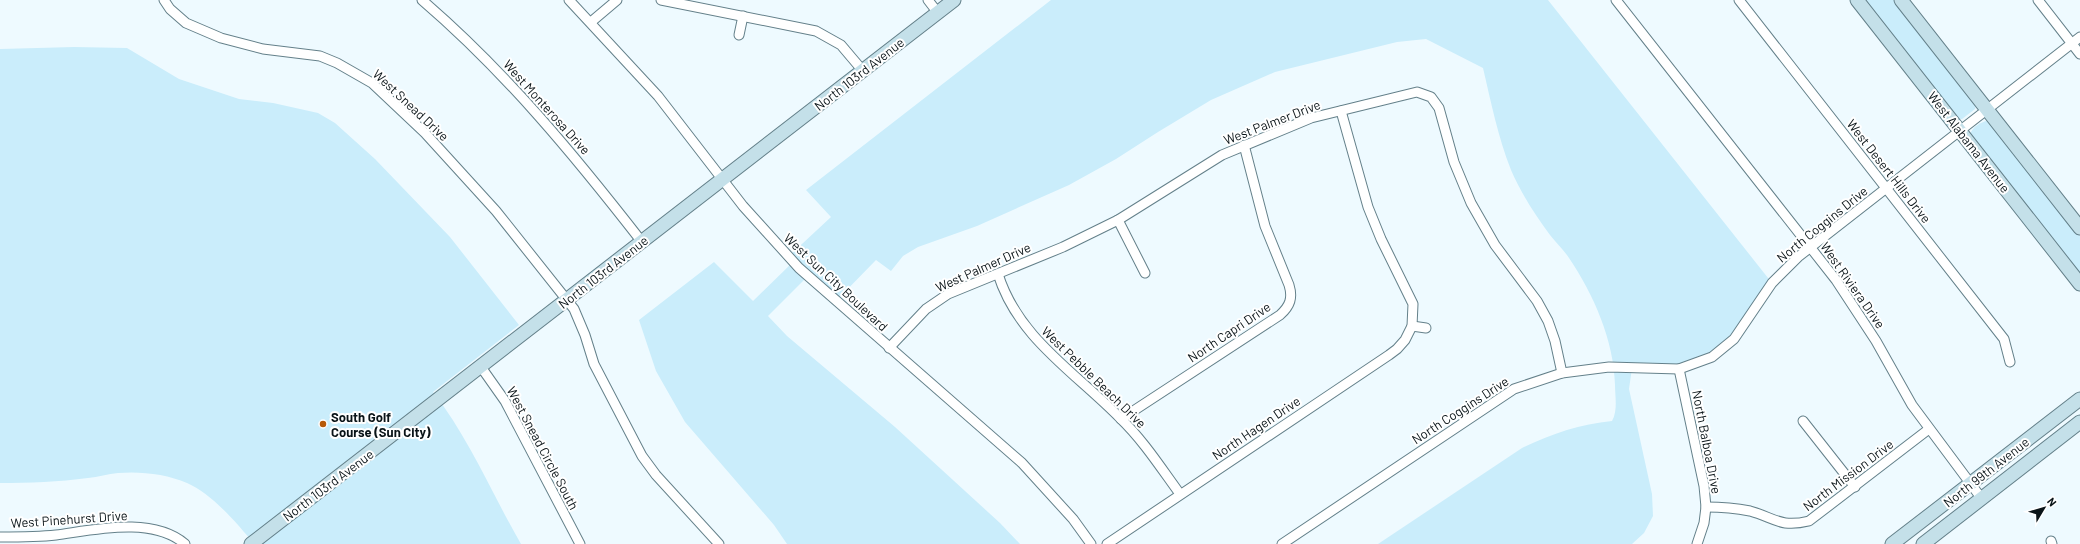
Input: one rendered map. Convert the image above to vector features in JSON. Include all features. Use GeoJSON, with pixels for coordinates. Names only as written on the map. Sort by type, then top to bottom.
{"type":"FeatureCollection","features":[{"type":"Feature","properties":{"kind":"street","name":"West Snead Drive"},"geometry":{"type":"LineString","coordinates":[[164,0],[170,9],[186,23],[221,38],[263,49],[320,56],[338,63],[372,83],[425,133],[467,177],[567,300],[581,323],[596,369],[642,456],[656,475],[719,544]]}},
{"type":"Feature","properties":{"kind":"street","name":"West Monterosa Drive"},"geometry":{"type":"LineString","coordinates":[[422,0],[517,90],[576,157],[642,242]]}},
{"type":"Feature","properties":{"kind":"street","name":"West Sun City Boulevard"},"geometry":{"type":"LineString","coordinates":[[569,0],[658,96],[760,227],[798,268],[1022,463],[1073,519],[1091,544]]}},
{"type":"Feature","properties":{"kind":"street"},"geometry":{"type":"LineString","coordinates":[[591,22],[617,0]]}},
{"type":"Feature","properties":{"kind":"street"},"geometry":{"type":"LineString","coordinates":[[661,0],[816,30],[841,45],[863,71]]}},
{"type":"Feature","properties":{"kind":"street"},"geometry":{"type":"LineString","coordinates":[[928,0],[938,13]]}},
{"type":"Feature","properties":{"kind":"street","name":"North 103rd Avenue"},"geometry":{"type":"LineString","coordinates":[[251,544],[954,0]]}},
{"type":"Feature","properties":{"kind":"street","name":"West Riviera Drive"},"geometry":{"type":"LineString","coordinates":[[1616,0],[1811,247],[1852,303],[1912,405],[1929,430],[1982,499]]}},
{"type":"Feature","properties":{"kind":"street","name":"West Desert Hills Drive"},"geometry":{"type":"LineString","coordinates":[[1739,0],[2004,339],[2010,362]]}},
{"type":"Feature","properties":{"kind":"street","name":"West Alabama Avenue"},"geometry":{"type":"LineString","coordinates":[[1857,0],[2080,284]]}},
{"type":"Feature","properties":{"kind":"street"},"geometry":{"type":"LineString","coordinates":[[1901,0],[2080,228]]}},
{"type":"Feature","properties":{"kind":"street"},"geometry":{"type":"LineString","coordinates":[[2038,0],[2080,54]]}},
{"type":"Feature","properties":{"kind":"street"},"geometry":{"type":"LineString","coordinates":[[739,35],[743,16]]}},
{"type":"Feature","properties":{"kind":"street","name":"North Coggins Drive"},"geometry":{"type":"LineString","coordinates":[[1282,544],[1514,389],[1562,373],[1609,367],[1679,369],[1712,357],[1734,339],[1772,283],[1787,267],[1986,109],[2080,37]]}},
{"type":"Feature","properties":{"kind":"street","name":"West Palmer Drive"},"geometry":{"type":"LineString","coordinates":[[889,348],[926,308],[948,294],[1063,247],[1118,220],[1222,155],[1311,118],[1417,92],[1431,97],[1439,108],[1454,162],[1471,203],[1495,245],[1537,301],[1548,321],[1555,342],[1562,373]]}},
{"type":"Feature","properties":{"kind":"street","name":"North Hagen Drive"},"geometry":{"type":"LineString","coordinates":[[1107,544],[1398,349],[1412,326],[1413,304],[1381,239],[1368,207],[1341,111]]}},
{"type":"Feature","properties":{"kind":"street","name":"North Capri Drive"},"geometry":{"type":"LineString","coordinates":[[1121,419],[1280,314],[1287,308],[1291,300],[1292,293],[1265,226],[1244,145]]}},
{"type":"Feature","properties":{"kind":"street"},"geometry":{"type":"LineString","coordinates":[[1118,220],[1145,273]]}},
{"type":"Feature","properties":{"kind":"street","name":"West Pebble Beach Drive"},"geometry":{"type":"LineString","coordinates":[[998,274],[1010,303],[1028,331],[1050,354],[1121,419],[1148,449],[1180,494]]}},
{"type":"Feature","properties":{"kind":"street"},"geometry":{"type":"LineString","coordinates":[[1412,326],[1426,328]]}},
{"type":"Feature","properties":{"kind":"street","name":"West Snead Circle South"},"geometry":{"type":"LineString","coordinates":[[481,367],[505,401],[580,544]]}},
{"type":"Feature","properties":{"kind":"street","name":"North Balboa Drive"},"geometry":{"type":"LineString","coordinates":[[1679,369],[1704,486],[1706,507],[1704,523],[1697,544]]}},
{"type":"Feature","properties":{"kind":"street","name":"North 99th Avenue"},"geometry":{"type":"LineString","coordinates":[[1892,544],[2080,399]]}},
{"type":"Feature","properties":{"kind":"street"},"geometry":{"type":"LineString","coordinates":[[1803,421],[1855,487]]}},
{"type":"Feature","properties":{"kind":"street","name":"North 99th Avenue"},"geometry":{"type":"LineString","coordinates":[[1923,544],[2080,422]]}},
{"type":"Feature","properties":{"kind":"street","name":"North Mission Drive"},"geometry":{"type":"LineString","coordinates":[[1706,507],[1722,507],[1751,512],[1779,522],[1794,525],[1809,521],[1929,430]]}},
{"type":"Feature","properties":{"kind":"street","name":"West Pinehurst Drive"},"geometry":{"type":"LineString","coordinates":[[0,537],[53,540],[133,527],[167,533],[185,544]]}},
{"type":"Feature","properties":{"kind":"shaded area"},"geometry":{"type":"Polygon","coordinates":[[[1051,0],[1548,0],[1772,283],[1723,349],[1679,369],[1632,368],[1629,389],[1652,494],[1653,516],[1644,533],[1632,544],[1378,544],[1522,448],[1566,430],[1600,422],[1612,421],[1616,408],[1614,368],[1607,335],[1601,319],[1587,287],[1578,272],[1567,255],[1539,220],[1515,179],[1506,158],[1483,68],[1426,39],[1397,42],[1275,72],[1211,100],[1116,159],[1069,185],[977,226],[918,247],[903,256],[891,271],[876,260],[836,301],[808,276],[768,316],[787,336],[895,427],[1000,523],[1020,544],[787,544],[774,525],[685,422],[656,371],[639,320],[714,262],[753,301],[793,262],[788,257],[831,217],[806,190],[1051,0]]]}},
{"type":"Feature","properties":{"kind":"shaded area"},"geometry":{"type":"Polygon","coordinates":[[[1863,0],[1895,0],[1976,105],[1975,109],[1962,119],[1957,119],[1863,0]]]}},
{"type":"Feature","properties":{"kind":"shaded area","name":"South Golf Course (Sun City)"},"geometry":{"type":"Polygon","coordinates":[[[74,47],[127,48],[179,79],[239,99],[273,103],[318,113],[335,123],[375,159],[450,237],[519,325],[433,392],[458,428],[469,447],[521,544],[254,544],[215,501],[187,483],[171,477],[126,472],[92,478],[0,483],[0,49],[74,47]]]}},
{"type":"Feature","properties":{"kind":"shaded area"},"geometry":{"type":"Polygon","coordinates":[[[1989,120],[2080,236],[2080,278],[1970,135],[1973,129],[1980,123],[1989,120]]]}},
{"type":"Feature","properties":{"kind":"place","name":"South Golf Course (Sun City)"},"geometry":{"type":"Point","coordinates":[323,424]}}]}
